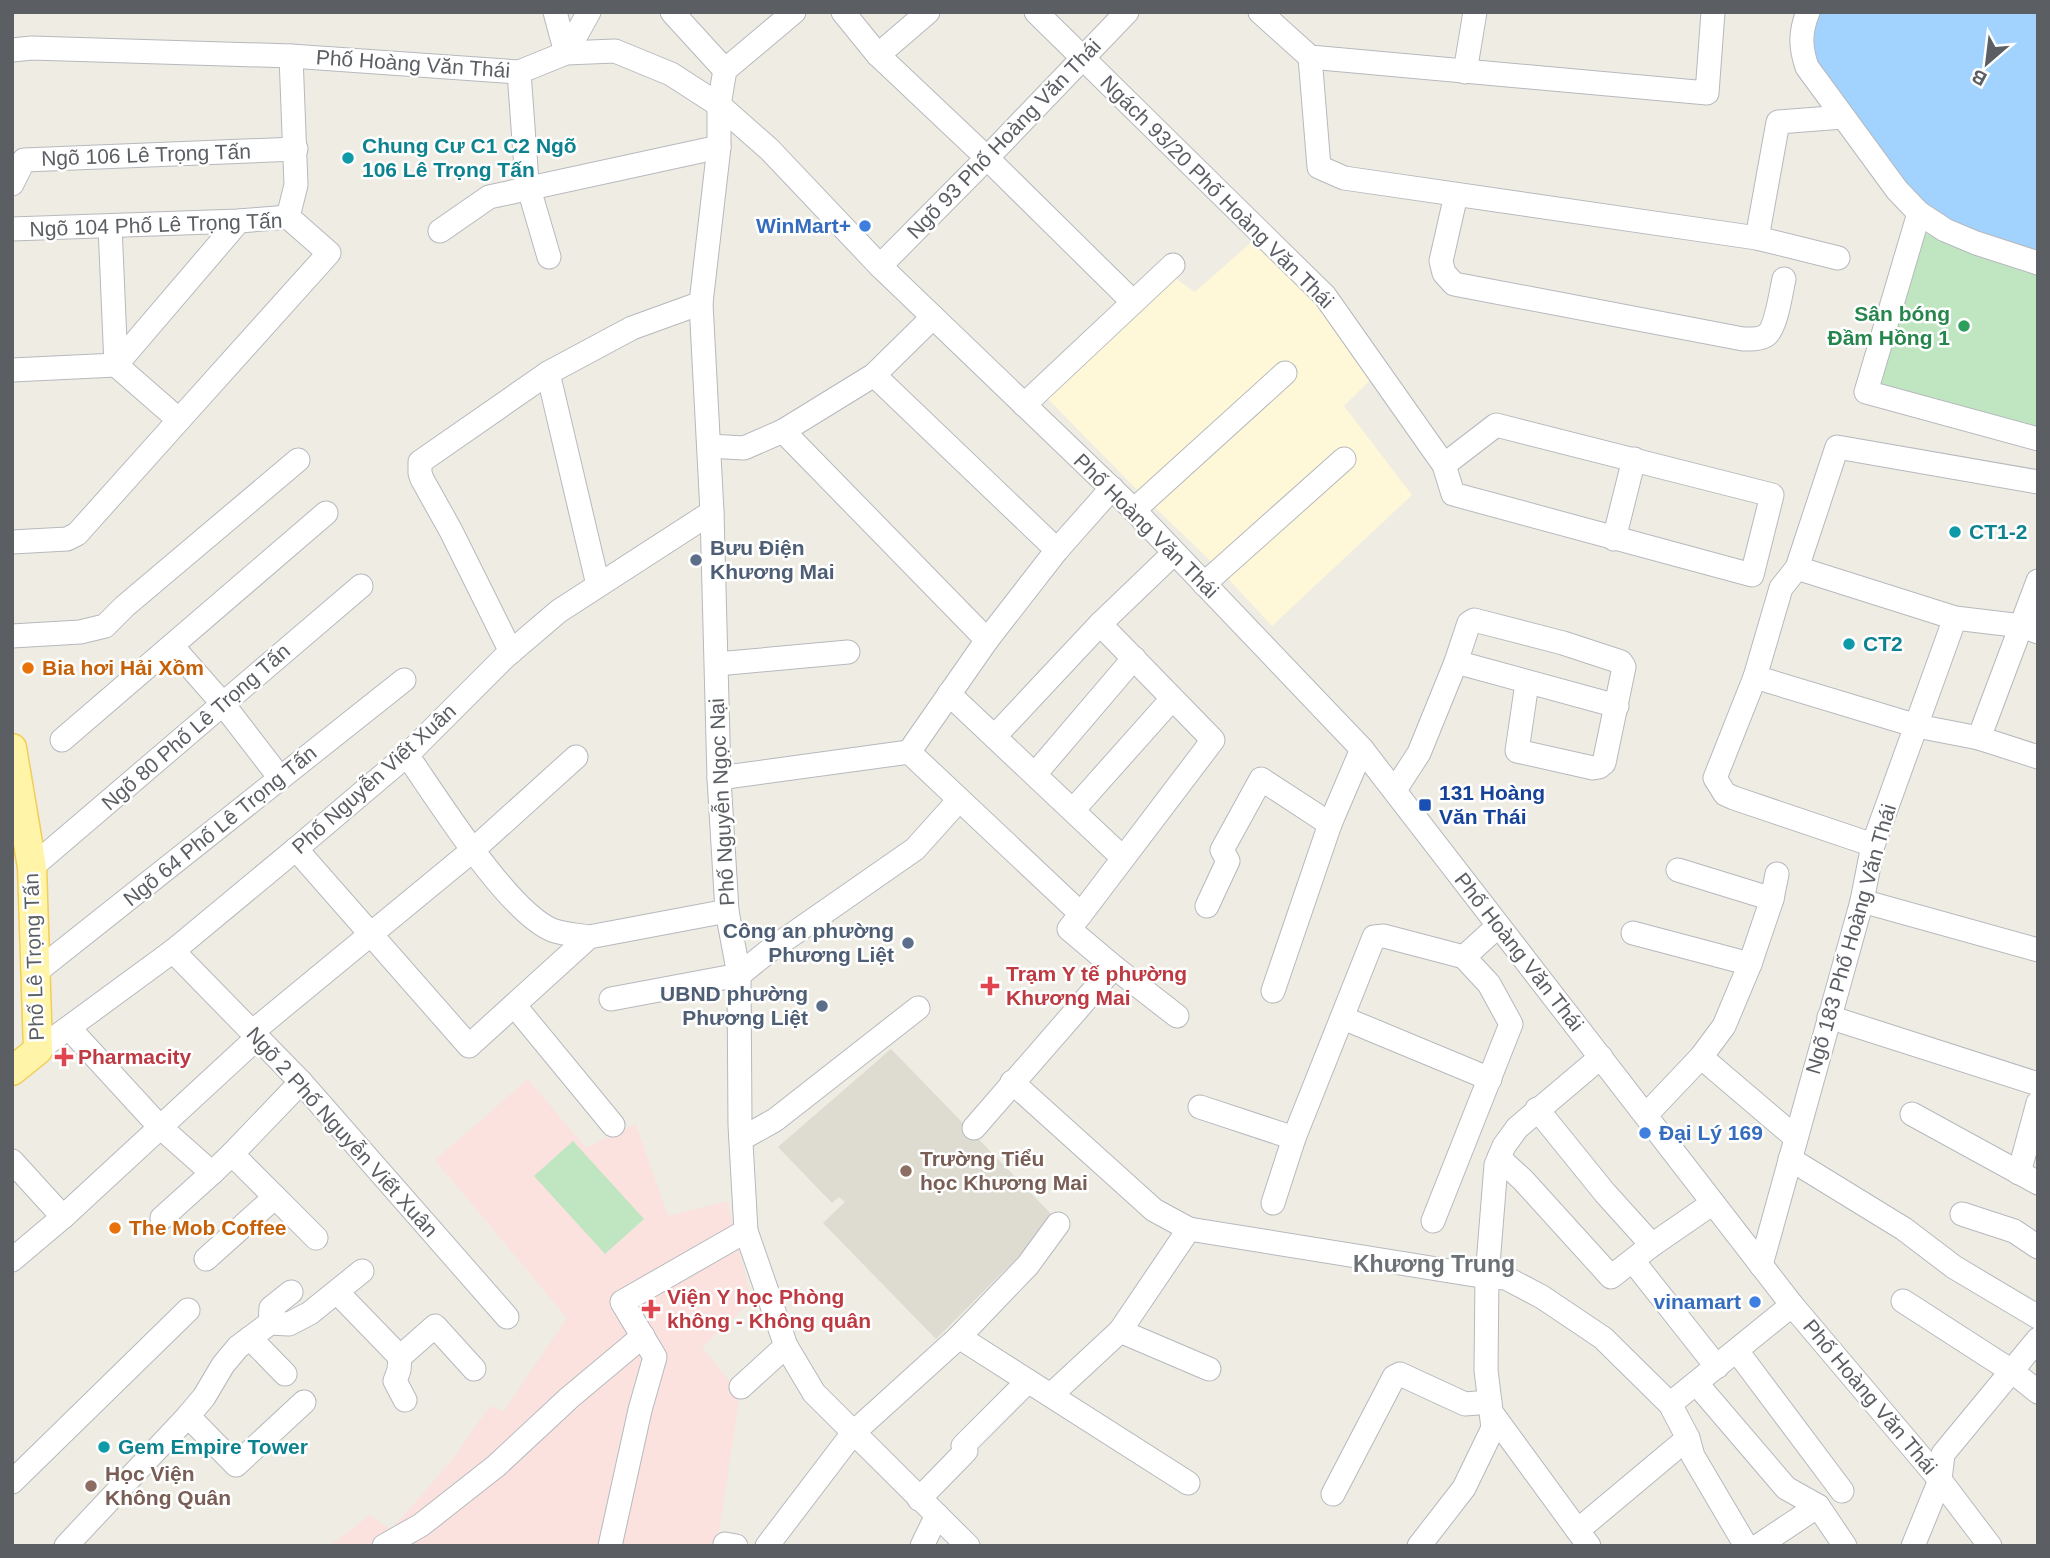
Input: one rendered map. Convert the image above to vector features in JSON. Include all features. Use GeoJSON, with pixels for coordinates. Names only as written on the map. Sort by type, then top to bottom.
{"type":"FeatureCollection","features":[{"type":"Feature","properties":{"kind":"main road","name":"Phố Lê Trọng Tấn"},"geometry":{"type":"LineString","coordinates":[[12,748],[32,867],[38,1050],[12,1071]]}},
{"type":"Feature","properties":{"kind":"street"},"geometry":{"type":"LineString","coordinates":[[555,12],[566,53]]}},
{"type":"Feature","properties":{"kind":"street"},"geometry":{"type":"LineString","coordinates":[[566,53],[589,12]]}},
{"type":"Feature","properties":{"kind":"street"},"geometry":{"type":"LineString","coordinates":[[672,12],[725,70],[794,12]]}},
{"type":"Feature","properties":{"kind":"street"},"geometry":{"type":"LineString","coordinates":[[843,12],[878,55],[988,158],[1133,302]]}},
{"type":"Feature","properties":{"kind":"street"},"geometry":{"type":"LineString","coordinates":[[878,55],[928,12]]}},
{"type":"Feature","properties":{"kind":"street","name":"Ngách 93/20 Phố Hoàng Văn Thái"},"geometry":{"type":"LineString","coordinates":[[1036,12],[1325,296],[1444,465],[1454,494],[1614,539]]}},
{"type":"Feature","properties":{"kind":"street","name":"Ngõ 93 Phố Hoàng Văn Thái"},"geometry":{"type":"LineString","coordinates":[[880,266],[988,158],[1127,12]]}},
{"type":"Feature","properties":{"kind":"street"},"geometry":{"type":"LineString","coordinates":[[1260,12],[1310,57],[1707,93],[1713,12]]}},
{"type":"Feature","properties":{"kind":"street"},"geometry":{"type":"LineString","coordinates":[[1465,72],[1475,12]]}},
{"type":"Feature","properties":{"kind":"street"},"geometry":{"type":"LineString","coordinates":[[1808,12],[1800,47],[1807,67],[1897,190],[1919,212],[1945,230],[2038,263]]}},
{"type":"Feature","properties":{"kind":"street","name":"Phố Hoàng Văn Thái"},"geometry":{"type":"LineString","coordinates":[[12,50],[32,48],[291,55],[519,72],[566,53],[615,51],[671,74],[741,121],[880,266],[1134,510],[1362,749],[1792,1305],[1940,1480],[1990,1546]]}},
{"type":"Feature","properties":{"kind":"street"},"geometry":{"type":"LineString","coordinates":[[288,217],[296,185],[291,55]]}},
{"type":"Feature","properties":{"kind":"street"},"geometry":{"type":"LineString","coordinates":[[1310,57],[1319,167],[1344,178],[1757,238],[1838,258]]}},
{"type":"Feature","properties":{"kind":"street","name":"Phố Nguyễn Ngọc Nại"},"geometry":{"type":"LineString","coordinates":[[725,70],[719,105],[719,147],[701,303],[712,512],[719,778],[727,911],[739,975],[741,1139],[746,1231],[786,1346],[814,1393],[968,1546]]}},
{"type":"Feature","properties":{"kind":"street"},"geometry":{"type":"LineString","coordinates":[[519,72],[528,188],[549,257]]}},
{"type":"Feature","properties":{"kind":"street"},"geometry":{"type":"LineString","coordinates":[[1757,238],[1778,122],[1843,117]]}},
{"type":"Feature","properties":{"kind":"street"},"geometry":{"type":"LineString","coordinates":[[440,231],[495,195],[719,147]]}},
{"type":"Feature","properties":{"kind":"street","name":"Ngõ 106 Lê Trọng Tấn"},"geometry":{"type":"LineString","coordinates":[[12,184],[24,160],[296,149]]}},
{"type":"Feature","properties":{"kind":"street"},"geometry":{"type":"LineString","coordinates":[[1456,195],[1441,261],[1444,273],[1454,284],[1756,339],[1766,336],[1772,329],[1784,279]]}},
{"type":"Feature","properties":{"kind":"street"},"geometry":{"type":"LineString","coordinates":[[1919,212],[1866,393],[2038,439]]}},
{"type":"Feature","properties":{"kind":"street","name":"Ngõ 104 Phố Lê Trọng Tấn"},"geometry":{"type":"LineString","coordinates":[[12,229],[288,217],[329,253],[179,420]]}},
{"type":"Feature","properties":{"kind":"street"},"geometry":{"type":"LineString","coordinates":[[116,365],[239,221]]}},
{"type":"Feature","properties":{"kind":"street"},"geometry":{"type":"LineString","coordinates":[[110,226],[116,365]]}},
{"type":"Feature","properties":{"kind":"street"},"geometry":{"type":"LineString","coordinates":[[1024,405],[1173,265]]}},
{"type":"Feature","properties":{"kind":"street"},"geometry":{"type":"LineString","coordinates":[[511,652],[422,479],[420,462],[548,373],[632,328],[701,303]]}},
{"type":"Feature","properties":{"kind":"street"},"geometry":{"type":"LineString","coordinates":[[709,446],[744,447],[783,431],[874,375],[933,317]]}},
{"type":"Feature","properties":{"kind":"street"},"geometry":{"type":"LineString","coordinates":[[12,370],[116,365],[179,420],[77,534],[66,539],[12,542]]}},
{"type":"Feature","properties":{"kind":"street"},"geometry":{"type":"LineString","coordinates":[[548,373],[598,585]]}},
{"type":"Feature","properties":{"kind":"street"},"geometry":{"type":"LineString","coordinates":[[1134,510],[1285,373]]}},
{"type":"Feature","properties":{"kind":"street"},"geometry":{"type":"LineString","coordinates":[[874,375],[1057,550]]}},
{"type":"Feature","properties":{"kind":"street"},"geometry":{"type":"LineString","coordinates":[[1444,465],[1496,425],[1634,459],[1772,495],[1752,575],[1614,539],[1634,459]]}},
{"type":"Feature","properties":{"kind":"street"},"geometry":{"type":"LineString","coordinates":[[783,431],[986,640]]}},
{"type":"Feature","properties":{"kind":"street"},"geometry":{"type":"LineString","coordinates":[[1873,845],[1734,798],[1720,788],[1715,778],[1755,677],[1781,588],[1797,568],[1837,447],[2038,482]]}},
{"type":"Feature","properties":{"kind":"street"},"geometry":{"type":"LineString","coordinates":[[1204,584],[1344,459]]}},
{"type":"Feature","properties":{"kind":"street"},"geometry":{"type":"LineString","coordinates":[[12,636],[80,632],[105,626],[125,606],[298,460]]}},
{"type":"Feature","properties":{"kind":"street"},"geometry":{"type":"LineString","coordinates":[[719,778],[909,751],[986,640],[1057,550],[1112,488]]}},
{"type":"Feature","properties":{"kind":"street","name":"Phố Nguyễn Viết Xuân"},"geometry":{"type":"LineString","coordinates":[[38,1050],[173,951],[296,849],[407,755],[511,652],[559,611],[712,512]]}},
{"type":"Feature","properties":{"kind":"street"},"geometry":{"type":"LineString","coordinates":[[62,740],[326,513]]}},
{"type":"Feature","properties":{"kind":"street"},"geometry":{"type":"LineString","coordinates":[[995,736],[1100,624],[1174,553]]}},
{"type":"Feature","properties":{"kind":"street"},"geometry":{"type":"LineString","coordinates":[[1797,568],[1955,618],[2030,629]]}},
{"type":"Feature","properties":{"kind":"street"},"geometry":{"type":"LineString","coordinates":[[1979,738],[2030,629],[2038,581]]}},
{"type":"Feature","properties":{"kind":"street","name":"Ngõ 80 Phố Lê Trọng Tấn"},"geometry":{"type":"LineString","coordinates":[[32,867],[361,586]]}},
{"type":"Feature","properties":{"kind":"street","name":"Ngõ 183 Phố Hoàng Văn Thái"},"geometry":{"type":"LineString","coordinates":[[1761,1265],[1862,901],[1873,845],[1955,618]]}},
{"type":"Feature","properties":{"kind":"street"},"geometry":{"type":"LineString","coordinates":[[1395,790],[1419,754],[1469,623],[1474,620],[1621,662],[1624,667],[1617,706],[1604,763],[1600,768],[1517,751],[1527,683]]}},
{"type":"Feature","properties":{"kind":"street"},"geometry":{"type":"LineString","coordinates":[[1075,921],[1213,740],[1100,624]]}},
{"type":"Feature","properties":{"kind":"street"},"geometry":{"type":"LineString","coordinates":[[172,646],[223,704],[280,778]]}},
{"type":"Feature","properties":{"kind":"street"},"geometry":{"type":"LineString","coordinates":[[717,664],[848,652]]}},
{"type":"Feature","properties":{"kind":"street"},"geometry":{"type":"LineString","coordinates":[[1036,774],[1134,658]]}},
{"type":"Feature","properties":{"kind":"street"},"geometry":{"type":"LineString","coordinates":[[1456,662],[1617,706]]}},
{"type":"Feature","properties":{"kind":"street"},"geometry":{"type":"LineString","coordinates":[[1755,677],[1917,726],[1979,738],[2038,757]]}},
{"type":"Feature","properties":{"kind":"street","name":"Ngõ 64 Phố Lê Trọng Tấn"},"geometry":{"type":"LineString","coordinates":[[36,972],[404,680]]}},
{"type":"Feature","properties":{"kind":"street"},"geometry":{"type":"LineString","coordinates":[[949,694],[1123,858]]}},
{"type":"Feature","properties":{"kind":"street"},"geometry":{"type":"LineString","coordinates":[[1074,809],[1172,699]]}},
{"type":"Feature","properties":{"kind":"street"},"geometry":{"type":"LineString","coordinates":[[1273,992],[1330,824],[1362,749]]}},
{"type":"Feature","properties":{"kind":"street"},"geometry":{"type":"LineString","coordinates":[[909,751],[1075,921],[1114,967],[1177,1016]]}},
{"type":"Feature","properties":{"kind":"street"},"geometry":{"type":"LineString","coordinates":[[407,755],[473,850],[515,901],[544,926],[554,931],[589,937],[727,911]]}},
{"type":"Feature","properties":{"kind":"street"},"geometry":{"type":"LineString","coordinates":[[12,1260],[63,1217],[255,1034],[369,934],[473,850],[576,757]]}},
{"type":"Feature","properties":{"kind":"street"},"geometry":{"type":"LineString","coordinates":[[1207,906],[1228,861],[1222,850],[1261,779],[1330,824]]}},
{"type":"Feature","properties":{"kind":"street"},"geometry":{"type":"LineString","coordinates":[[611,999],[739,975],[770,950],[915,849],[959,800]]}},
{"type":"Feature","properties":{"kind":"street"},"geometry":{"type":"LineString","coordinates":[[296,849],[469,1046],[589,937]]}},
{"type":"Feature","properties":{"kind":"street"},"geometry":{"type":"LineString","coordinates":[[1678,870],[1772,899]]}},
{"type":"Feature","properties":{"kind":"street"},"geometry":{"type":"LineString","coordinates":[[1646,1115],[1701,1057],[1724,1026],[1750,964],[1772,899],[1777,874]]}},
{"type":"Feature","properties":{"kind":"street"},"geometry":{"type":"LineString","coordinates":[[1862,901],[2038,950]]}},
{"type":"Feature","properties":{"kind":"street"},"geometry":{"type":"LineString","coordinates":[[1464,957],[1498,926]]}},
{"type":"Feature","properties":{"kind":"street"},"geometry":{"type":"LineString","coordinates":[[1633,933],[1750,964]]}},
{"type":"Feature","properties":{"kind":"street"},"geometry":{"type":"LineString","coordinates":[[1273,1203],[1294,1138],[1374,937],[1384,936],[1464,957],[1489,984],[1511,1024],[1433,1222]]}},
{"type":"Feature","properties":{"kind":"street","name":"Ngõ 2 Phố Nguyễn Viết Xuân"},"geometry":{"type":"LineString","coordinates":[[173,951],[301,1082],[507,1317]]}},
{"type":"Feature","properties":{"kind":"street"},"geometry":{"type":"LineString","coordinates":[[974,1128],[1114,967]]}},
{"type":"Feature","properties":{"kind":"street"},"geometry":{"type":"LineString","coordinates":[[514,1006],[613,1125]]}},
{"type":"Feature","properties":{"kind":"street"},"geometry":{"type":"LineString","coordinates":[[741,1139],[775,1120],[918,1009]]}},
{"type":"Feature","properties":{"kind":"street"},"geometry":{"type":"LineString","coordinates":[[1829,1017],[2038,1084]]}},
{"type":"Feature","properties":{"kind":"street"},"geometry":{"type":"LineString","coordinates":[[1343,1018],[1490,1079]]}},
{"type":"Feature","properties":{"kind":"street"},"geometry":{"type":"LineString","coordinates":[[69,1028],[159,1126],[212,1173]]}},
{"type":"Feature","properties":{"kind":"street"},"geometry":{"type":"LineString","coordinates":[[1419,1546],[1464,1488],[1493,1428],[1486,1370],[1487,1277],[1496,1165],[1517,1128],[1601,1057]]}},
{"type":"Feature","properties":{"kind":"street"},"geometry":{"type":"LineString","coordinates":[[1701,1057],[1793,1149],[1954,1267],[2038,1317]]}},
{"type":"Feature","properties":{"kind":"street"},"geometry":{"type":"LineString","coordinates":[[162,1218],[232,1154],[301,1082]]}},
{"type":"Feature","properties":{"kind":"street"},"geometry":{"type":"LineString","coordinates":[[1013,1082],[1154,1210],[1189,1229],[1506,1278],[1530,1290],[1603,1338],[1670,1404],[1688,1438],[1693,1456],[1746,1546]]}},
{"type":"Feature","properties":{"kind":"street"},"geometry":{"type":"LineString","coordinates":[[1912,1114],[2028,1178],[2038,1103]]}},
{"type":"Feature","properties":{"kind":"street"},"geometry":{"type":"LineString","coordinates":[[1200,1108],[1294,1138]]}},
{"type":"Feature","properties":{"kind":"street"},"geometry":{"type":"LineString","coordinates":[[1537,1109],[1605,1193],[1652,1245]]}},
{"type":"Feature","properties":{"kind":"street"},"geometry":{"type":"LineString","coordinates":[[232,1154],[316,1238]]}},
{"type":"Feature","properties":{"kind":"street"},"geometry":{"type":"LineString","coordinates":[[1499,1158],[1523,1180],[1611,1277],[1713,1203]]}},
{"type":"Feature","properties":{"kind":"street"},"geometry":{"type":"LineString","coordinates":[[12,1161],[63,1217]]}},
{"type":"Feature","properties":{"kind":"street"},"geometry":{"type":"LineString","coordinates":[[206,1259],[275,1197]]}},
{"type":"Feature","properties":{"kind":"street"},"geometry":{"type":"LineString","coordinates":[[1962,1214],[2014,1231],[2038,1247]]}},
{"type":"Feature","properties":{"kind":"street"},"geometry":{"type":"LineString","coordinates":[[767,1546],[853,1433],[959,1337],[1028,1265],[1058,1224]]}},
{"type":"Feature","properties":{"kind":"street"},"geometry":{"type":"LineString","coordinates":[[1051,1395],[1120,1331],[1189,1229]]}},
{"type":"Feature","properties":{"kind":"street"},"geometry":{"type":"LineString","coordinates":[[610,1546],[640,1410],[655,1357],[622,1302],[746,1231]]}},
{"type":"Feature","properties":{"kind":"street"},"geometry":{"type":"LineString","coordinates":[[1633,1261],[1717,1367]]}},
{"type":"Feature","properties":{"kind":"street"},"geometry":{"type":"LineString","coordinates":[[66,1546],[188,1416],[238,1347],[270,1323],[289,1324],[310,1313],[362,1271]]}},
{"type":"Feature","properties":{"kind":"street"},"geometry":{"type":"LineString","coordinates":[[270,1323],[271,1308],[291,1292]]}},
{"type":"Feature","properties":{"kind":"street"},"geometry":{"type":"LineString","coordinates":[[337,1292],[400,1357]]}},
{"type":"Feature","properties":{"kind":"street"},"geometry":{"type":"LineString","coordinates":[[1903,1301],[2038,1392]]}},
{"type":"Feature","properties":{"kind":"street"},"geometry":{"type":"LineString","coordinates":[[1670,1404],[1792,1305]]}},
{"type":"Feature","properties":{"kind":"street"},"geometry":{"type":"LineString","coordinates":[[12,1482],[188,1310]]}},
{"type":"Feature","properties":{"kind":"street"},"geometry":{"type":"LineString","coordinates":[[405,1400],[394,1381],[399,1370],[400,1357],[435,1326],[474,1369]]}},
{"type":"Feature","properties":{"kind":"street"},"geometry":{"type":"LineString","coordinates":[[1120,1331],[1209,1369]]}},
{"type":"Feature","properties":{"kind":"street"},"geometry":{"type":"LineString","coordinates":[[390,1544],[421,1525],[496,1466],[569,1398],[643,1336]]}},
{"type":"Feature","properties":{"kind":"street"},"geometry":{"type":"LineString","coordinates":[[959,1337],[1188,1483]]}},
{"type":"Feature","properties":{"kind":"street"},"geometry":{"type":"LineString","coordinates":[[250,1338],[285,1374]]}},
{"type":"Feature","properties":{"kind":"street"},"geometry":{"type":"LineString","coordinates":[[1913,1546],[1940,1480],[1943,1454],[2038,1339]]}},
{"type":"Feature","properties":{"kind":"street"},"geometry":{"type":"LineString","coordinates":[[740,1387],[786,1346]]}},
{"type":"Feature","properties":{"kind":"street"},"geometry":{"type":"LineString","coordinates":[[1737,1351],[1842,1491]]}},
{"type":"Feature","properties":{"kind":"street"},"geometry":{"type":"LineString","coordinates":[[1333,1494],[1394,1377],[1400,1374],[1465,1404],[1490,1407],[1584,1538],[1688,1438]]}},
{"type":"Feature","properties":{"kind":"street"},"geometry":{"type":"LineString","coordinates":[[919,1499],[966,1451],[962,1446],[1028,1381]]}},
{"type":"Feature","properties":{"kind":"street"},"geometry":{"type":"LineString","coordinates":[[1697,1384],[1786,1488],[1818,1506],[1844,1546]]}},
{"type":"Feature","properties":{"kind":"street"},"geometry":{"type":"LineString","coordinates":[[188,1416],[236,1465],[304,1402]]}},
{"type":"Feature","properties":{"kind":"street"},"geometry":{"type":"LineString","coordinates":[[1758,1546],[1818,1506]]}},
{"type":"Feature","properties":{"kind":"street"},"geometry":{"type":"LineString","coordinates":[[922,1546],[937,1515]]}},
{"type":"Feature","properties":{"kind":"shaded area"},"geometry":{"type":"Polygon","coordinates":[[[1256,238],[1322,306],[1375,375],[1344,406],[1412,495],[1272,626],[1220,570],[1043,394],[1171,275],[1195,292],[1256,238]]]}},
{"type":"Feature","properties":{"kind":"shaded area","name":"Trường Tiểu học Khương Mai"},"geometry":{"type":"Polygon","coordinates":[[[891,1049],[1056,1219],[936,1339],[823,1223],[845,1202],[839,1197],[832,1203],[778,1147],[891,1049]]]}},
{"type":"Feature","properties":{"kind":"shaded area","name":"Viện Y học Phòng không - Không quân"},"geometry":{"type":"Polygon","coordinates":[[[528,1079],[586,1148],[636,1124],[668,1216],[727,1201],[752,1301],[702,1347],[740,1394],[717,1546],[329,1546],[370,1515],[391,1530],[452,1460],[490,1406],[504,1411],[567,1318],[435,1160],[528,1079]]]}},
{"type":"Feature","properties":{"kind":"green space","name":"Sân bóng Đầm Hồng 1"},"geometry":{"type":"Polygon","coordinates":[[[1919,231],[2038,269],[2038,435],[1872,382],[1919,231]]]}},
{"type":"Feature","properties":{"kind":"green space"},"geometry":{"type":"Polygon","coordinates":[[[573,1141],[644,1219],[605,1254],[534,1176],[573,1141]]]}},
{"type":"Feature","properties":{"kind":"water"},"geometry":{"type":"Polygon","coordinates":[[[1813,12],[2038,12],[2038,258],[1981,240],[1924,206],[1900,182],[1809,54],[1813,12]]]}},
{"type":"Feature","properties":{"kind":"place","name":"Chung Cư C1 C2 Ngõ 106 Lê Trọng Tấn"},"geometry":{"type":"Point","coordinates":[348,158]}},
{"type":"Feature","properties":{"kind":"place","name":"WinMart+"},"geometry":{"type":"Point","coordinates":[865,226]}},
{"type":"Feature","properties":{"kind":"place","name":"Sân bóng Đầm Hồng 1"},"geometry":{"type":"Point","coordinates":[1964,326]}},
{"type":"Feature","properties":{"kind":"place","name":"CT1-2"},"geometry":{"type":"Point","coordinates":[1955,532]}},
{"type":"Feature","properties":{"kind":"place","name":"Bưu Điện Khương Mai"},"geometry":{"type":"Point","coordinates":[696,560]}},
{"type":"Feature","properties":{"kind":"place","name":"CT2"},"geometry":{"type":"Point","coordinates":[1849,644]}},
{"type":"Feature","properties":{"kind":"place","name":"Bia hơi Hải Xồm"},"geometry":{"type":"Point","coordinates":[28,668]}},
{"type":"Feature","properties":{"kind":"place","name":"131 Hoàng Văn Thái"},"geometry":{"type":"Point","coordinates":[1425,805]}},
{"type":"Feature","properties":{"kind":"place","name":"Công an phường Phương Liệt"},"geometry":{"type":"Point","coordinates":[908,943]}},
{"type":"Feature","properties":{"kind":"place","name":"Trạm Y tế phường Khương Mai"},"geometry":{"type":"Point","coordinates":[990,986]}},
{"type":"Feature","properties":{"kind":"place","name":"UBND phường Phương Liệt"},"geometry":{"type":"Point","coordinates":[822,1006]}},
{"type":"Feature","properties":{"kind":"place","name":"Pharmacity"},"geometry":{"type":"Point","coordinates":[64,1057]}},
{"type":"Feature","properties":{"kind":"place","name":"Đại Lý 169"},"geometry":{"type":"Point","coordinates":[1645,1133]}},
{"type":"Feature","properties":{"kind":"place","name":"Trường Tiểu học Khương Mai"},"geometry":{"type":"Point","coordinates":[906,1171]}},
{"type":"Feature","properties":{"kind":"place","name":"The Mob Coffee"},"geometry":{"type":"Point","coordinates":[115,1228]}},
{"type":"Feature","properties":{"kind":"place","name":"vinamart"},"geometry":{"type":"Point","coordinates":[1755,1302]}},
{"type":"Feature","properties":{"kind":"place","name":"Viện Y học Phòng không - Không quân"},"geometry":{"type":"Point","coordinates":[651,1309]}},
{"type":"Feature","properties":{"kind":"place","name":"Gem Empire Tower"},"geometry":{"type":"Point","coordinates":[104,1447]}},
{"type":"Feature","properties":{"kind":"place","name":"Học Viện Không Quân"},"geometry":{"type":"Point","coordinates":[91,1486]}},
{"type":"Feature","properties":{"kind":"district","name":"Khương Trung"},"geometry":{"type":"Point","coordinates":[1434,1264]}}]}
